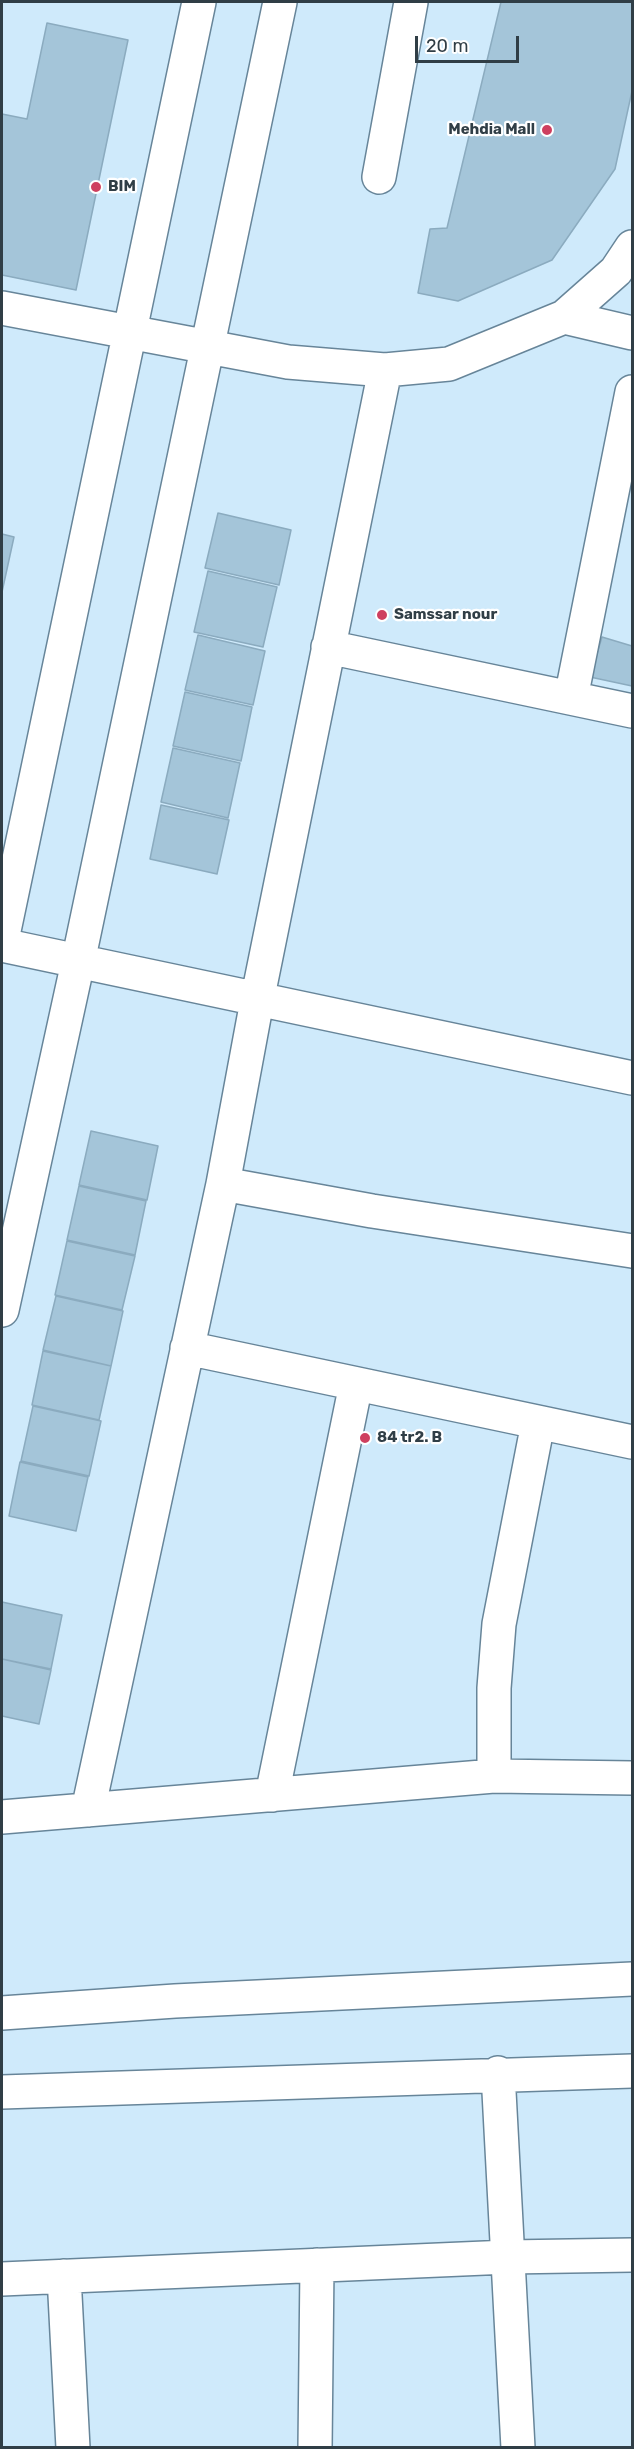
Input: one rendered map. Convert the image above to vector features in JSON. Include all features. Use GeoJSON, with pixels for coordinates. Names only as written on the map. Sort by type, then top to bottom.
{"type":"FeatureCollection","features":[{"type":"Feature","properties":{"kind":"street"},"geometry":{"type":"LineString","coordinates":[[2,940],[127,332],[199,2]]}},
{"type":"Feature","properties":{"kind":"street"},"geometry":{"type":"LineString","coordinates":[[2,1311],[78,962],[280,2]]}},
{"type":"Feature","properties":{"kind":"street"},"geometry":{"type":"LineString","coordinates":[[379,177],[411,2]]}},
{"type":"Feature","properties":{"kind":"street"},"geometry":{"type":"LineString","coordinates":[[2,308],[288,362],[385,370],[449,364],[564,317],[616,271],[633,247]]}},
{"type":"Feature","properties":{"kind":"street"},"geometry":{"type":"LineString","coordinates":[[564,317],[633,333]]}},
{"type":"Feature","properties":{"kind":"street"},"geometry":{"type":"LineString","coordinates":[[88,1810],[223,1184],[257,1001],[385,370]]}},
{"type":"Feature","properties":{"kind":"street"},"geometry":{"type":"LineString","coordinates":[[571,698],[633,392]]}},
{"type":"Feature","properties":{"kind":"street"},"geometry":{"type":"LineString","coordinates":[[328,647],[633,711]]}},
{"type":"Feature","properties":{"kind":"street"},"geometry":{"type":"LineString","coordinates":[[2,945],[257,1001],[633,1078]]}},
{"type":"Feature","properties":{"kind":"street"},"geometry":{"type":"LineString","coordinates":[[223,1184],[372,1211],[633,1251]]}},
{"type":"Feature","properties":{"kind":"street"},"geometry":{"type":"LineString","coordinates":[[187,1348],[633,1442]]}},
{"type":"Feature","properties":{"kind":"street"},"geometry":{"type":"LineString","coordinates":[[272,1795],[356,1384]]}},
{"type":"Feature","properties":{"kind":"street"},"geometry":{"type":"LineString","coordinates":[[494,1776],[494,1688],[499,1624],[538,1423]]}},
{"type":"Feature","properties":{"kind":"street"},"geometry":{"type":"LineString","coordinates":[[2,1817],[494,1776],[633,1778]]}},
{"type":"Feature","properties":{"kind":"street"},"geometry":{"type":"LineString","coordinates":[[2,2013],[175,2001],[633,1979]]}},
{"type":"Feature","properties":{"kind":"street"},"geometry":{"type":"LineString","coordinates":[[2,2092],[498,2073],[633,2071]]}},
{"type":"Feature","properties":{"kind":"street"},"geometry":{"type":"LineString","coordinates":[[498,2073],[518,2448]]}},
{"type":"Feature","properties":{"kind":"street"},"geometry":{"type":"LineString","coordinates":[[2,2279],[508,2257],[633,2255]]}},
{"type":"Feature","properties":{"kind":"street"},"geometry":{"type":"LineString","coordinates":[[315,2448],[317,2265]]}},
{"type":"Feature","properties":{"kind":"street"},"geometry":{"type":"LineString","coordinates":[[64,2276],[73,2448]]}},
{"type":"Feature","properties":{"kind":"building","name":"Mehdia Mall"},"geometry":{"type":"Polygon","coordinates":[[[501,2],[632,2],[632,91],[615,169],[552,260],[458,301],[418,293],[430,229],[447,228],[501,2]]]}},
{"type":"Feature","properties":{"kind":"building"},"geometry":{"type":"Polygon","coordinates":[[[47,23],[128,40],[76,290],[2,275],[2,114],[27,119],[47,23]]]}},
{"type":"Feature","properties":{"kind":"building"},"geometry":{"type":"Polygon","coordinates":[[[218,513],[291,530],[279,585],[205,568],[218,513]]]}},
{"type":"Feature","properties":{"kind":"building"},"geometry":{"type":"Polygon","coordinates":[[[2,534],[14,537],[2,592],[2,534]]]}},
{"type":"Feature","properties":{"kind":"building"},"geometry":{"type":"Polygon","coordinates":[[[208,571],[277,587],[263,647],[194,632],[208,571]]]}},
{"type":"Feature","properties":{"kind":"building"},"geometry":{"type":"Polygon","coordinates":[[[198,635],[265,651],[253,705],[185,690],[198,635]]]}},
{"type":"Feature","properties":{"kind":"building"},"geometry":{"type":"Polygon","coordinates":[[[602,637],[632,646],[632,686],[590,677],[602,637]]]}},
{"type":"Feature","properties":{"kind":"building"},"geometry":{"type":"Polygon","coordinates":[[[185,692],[252,707],[241,761],[173,746],[185,692]]]}},
{"type":"Feature","properties":{"kind":"building"},"geometry":{"type":"Polygon","coordinates":[[[173,748],[240,763],[228,818],[161,802],[173,748]]]}},
{"type":"Feature","properties":{"kind":"building"},"geometry":{"type":"Polygon","coordinates":[[[161,805],[229,820],[217,874],[150,859],[161,805]]]}},
{"type":"Feature","properties":{"kind":"building"},"geometry":{"type":"Polygon","coordinates":[[[91,1131],[158,1146],[147,1200],[79,1185],[91,1131]]]}},
{"type":"Feature","properties":{"kind":"building"},"geometry":{"type":"Polygon","coordinates":[[[79,1186],[146,1201],[135,1255],[67,1240],[79,1186]]]}},
{"type":"Feature","properties":{"kind":"building"},"geometry":{"type":"Polygon","coordinates":[[[67,1241],[135,1256],[122,1310],[55,1295],[67,1241]]]}},
{"type":"Feature","properties":{"kind":"building"},"geometry":{"type":"Polygon","coordinates":[[[56,1296],[123,1311],[111,1366],[43,1350],[56,1296]]]}},
{"type":"Feature","properties":{"kind":"building"},"geometry":{"type":"Polygon","coordinates":[[[43,1351],[111,1366],[99,1420],[32,1405],[43,1351]]]}},
{"type":"Feature","properties":{"kind":"building"},"geometry":{"type":"Polygon","coordinates":[[[33,1406],[101,1421],[89,1476],[21,1461],[33,1406]]]}},
{"type":"Feature","properties":{"kind":"building"},"geometry":{"type":"Polygon","coordinates":[[[20,1462],[88,1477],[76,1531],[9,1516],[20,1462]]]}},
{"type":"Feature","properties":{"kind":"building"},"geometry":{"type":"Polygon","coordinates":[[[2,1602],[62,1615],[51,1669],[2,1659],[2,1602]]]}},
{"type":"Feature","properties":{"kind":"building"},"geometry":{"type":"Polygon","coordinates":[[[2,1659],[51,1670],[39,1724],[2,1716],[2,1659]]]}},
{"type":"Feature","properties":{"kind":"place","name":"Mehdia Mall"},"geometry":{"type":"Point","coordinates":[547,130]}},
{"type":"Feature","properties":{"kind":"place","name":"BIM"},"geometry":{"type":"Point","coordinates":[96,187]}},
{"type":"Feature","properties":{"kind":"place","name":"Samssar nour"},"geometry":{"type":"Point","coordinates":[382,615]}},
{"type":"Feature","properties":{"kind":"place","name":"84 tr2. B"},"geometry":{"type":"Point","coordinates":[365,1438]}}]}
